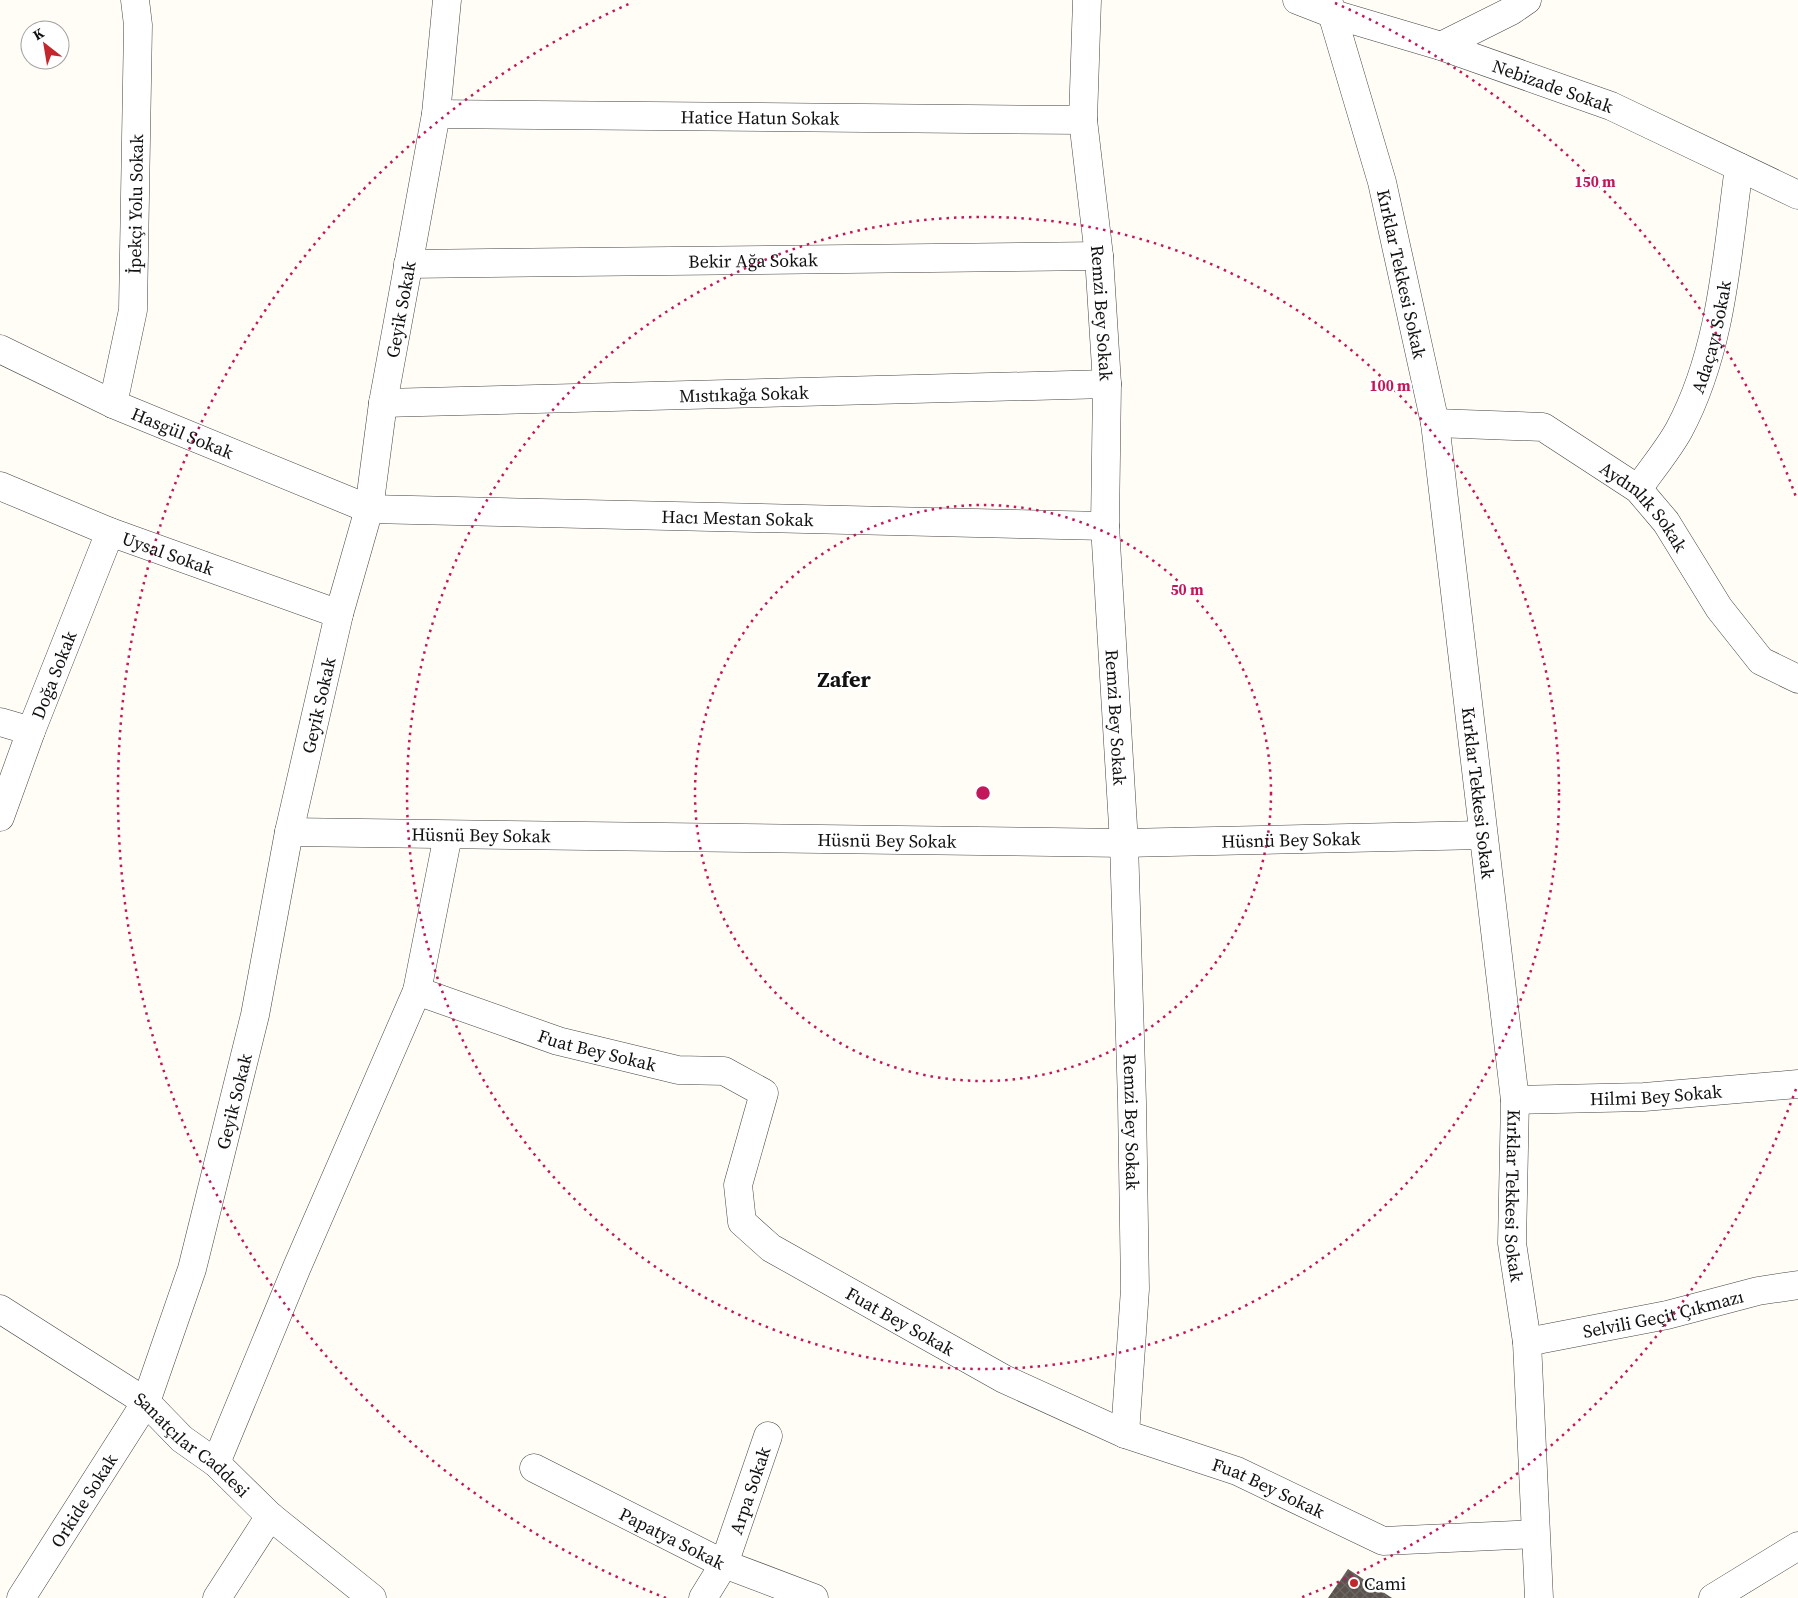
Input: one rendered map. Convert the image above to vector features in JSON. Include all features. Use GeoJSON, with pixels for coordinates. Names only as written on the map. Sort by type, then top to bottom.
{"type":"FeatureCollection","features":[{"type":"Feature","properties":{"kind":"street","name":"İpekçi Yolu Sokak"},"geometry":{"type":"LineString","coordinates":[[113,404],[133,310],[138,25],[135,0]]}},
{"type":"Feature","properties":{"kind":"street","name":"Geyik Sokak"},"geometry":{"type":"LineString","coordinates":[[146,1402],[192,1270],[255,1015],[289,832],[339,614],[369,509],[383,403],[436,114],[447,0]]}},
{"type":"Feature","properties":{"kind":"street","name":"Remzi Bey Sokak"},"geometry":{"type":"LineString","coordinates":[[1087,0],[1083,120],[1099,256],[1106,384],[1105,526],[1124,843],[1132,1102],[1135,1289],[1125,1434]]}},
{"type":"Feature","properties":{"kind":"street","name":"Nebizade Sokak"},"geometry":{"type":"LineString","coordinates":[[1298,0],[1331,7],[1611,106],[1798,195]]}},
{"type":"Feature","properties":{"kind":"street"},"geometry":{"type":"LineString","coordinates":[[1441,46],[1512,11],[1527,0]]}},
{"type":"Feature","properties":{"kind":"street","name":"Kırklar Tekkesi Sokak"},"geometry":{"type":"LineString","coordinates":[[1331,7],[1382,182],[1435,423],[1515,1100],[1512,1243],[1527,1342],[1539,1598]]}},
{"type":"Feature","properties":{"kind":"street","name":"Hatice Hatun Sokak"},"geometry":{"type":"LineString","coordinates":[[436,114],[1083,120]]}},
{"type":"Feature","properties":{"kind":"street","name":"Adaçayı Sokak"},"geometry":{"type":"LineString","coordinates":[[1638,489],[1679,430],[1706,368],[1724,281],[1739,167]]}},
{"type":"Feature","properties":{"kind":"street","name":"Bekir Ağa Sokak"},"geometry":{"type":"LineString","coordinates":[[408,264],[1099,256]]}},
{"type":"Feature","properties":{"kind":"street","name":"Hasgül Sokak"},"geometry":{"type":"LineString","coordinates":[[0,349],[113,404],[369,509]]}},
{"type":"Feature","properties":{"kind":"street","name":"Mıstıkağa Sokak"},"geometry":{"type":"LineString","coordinates":[[383,403],[1106,384]]}},
{"type":"Feature","properties":{"kind":"street","name":"Aydınlık Sokak"},"geometry":{"type":"LineString","coordinates":[[1435,423],[1543,427],[1638,489],[1666,522],[1719,608],[1761,661],[1798,679]]}},
{"type":"Feature","properties":{"kind":"street","name":"Uysal Sokak"},"geometry":{"type":"LineString","coordinates":[[0,486],[110,532],[339,614]]}},
{"type":"Feature","properties":{"kind":"street","name":"Hacı Mestan Sokak"},"geometry":{"type":"LineString","coordinates":[[369,509],[1105,526]]}},
{"type":"Feature","properties":{"kind":"street","name":"Doğa Sokak"},"geometry":{"type":"LineString","coordinates":[[0,817],[31,731],[110,532]]}},
{"type":"Feature","properties":{"kind":"street"},"geometry":{"type":"LineString","coordinates":[[0,722],[31,731]]}},
{"type":"Feature","properties":{"kind":"street","name":"Hüsnü Bey Sokak"},"geometry":{"type":"LineString","coordinates":[[289,832],[448,835],[654,835],[1124,843],[1483,835]]}},
{"type":"Feature","properties":{"kind":"street"},"geometry":{"type":"LineString","coordinates":[[216,1463],[297,1267],[417,991],[448,835]]}},
{"type":"Feature","properties":{"kind":"street","name":"Fuat Bey Sokak"},"geometry":{"type":"LineString","coordinates":[[417,991],[558,1040],[678,1070],[724,1071],[764,1093],[738,1184],[742,1222],[771,1248],[1004,1379],[1125,1434],[1237,1471],[1383,1542],[1536,1534]]}},
{"type":"Feature","properties":{"kind":"street","name":"Hilmi Bey Sokak"},"geometry":{"type":"LineString","coordinates":[[1515,1100],[1644,1097],[1798,1084]]}},
{"type":"Feature","properties":{"kind":"street","name":"Selvili Geçit Çıkmazı"},"geometry":{"type":"LineString","coordinates":[[1527,1342],[1667,1315],[1758,1291],[1798,1285]]}},
{"type":"Feature","properties":{"kind":"street","name":"Sanatçılar Caddesi"},"geometry":{"type":"LineString","coordinates":[[0,1309],[146,1402],[182,1439],[216,1463],[270,1516],[372,1598]]}},
{"type":"Feature","properties":{"kind":"street","name":"Orkide Sokak"},"geometry":{"type":"LineString","coordinates":[[21,1598],[146,1402]]}},
{"type":"Feature","properties":{"kind":"street","name":"Arpa Sokak"},"geometry":{"type":"LineString","coordinates":[[703,1598],[724,1564],[768,1436]]}},
{"type":"Feature","properties":{"kind":"street","name":"Papatya Sokak"},"geometry":{"type":"LineString","coordinates":[[534,1468],[724,1564],[814,1598]]}},
{"type":"Feature","properties":{"kind":"street"},"geometry":{"type":"LineString","coordinates":[[218,1598],[270,1516]]}},
{"type":"Feature","properties":{"kind":"street"},"geometry":{"type":"LineString","coordinates":[[1713,1598],[1798,1546]]}},
{"type":"Feature","properties":{"kind":"building","name":"Cami"},"geometry":{"type":"Polygon","coordinates":[[[1348,1569],[1392,1598],[1328,1598],[1348,1569]]]}},
{"type":"Feature","properties":{"kind":"place","name":"Cami"},"geometry":{"type":"Point","coordinates":[1354,1583]}},
{"type":"Feature","properties":{"kind":"district","name":"Zafer"},"geometry":{"type":"Point","coordinates":[844,679]}}]}
